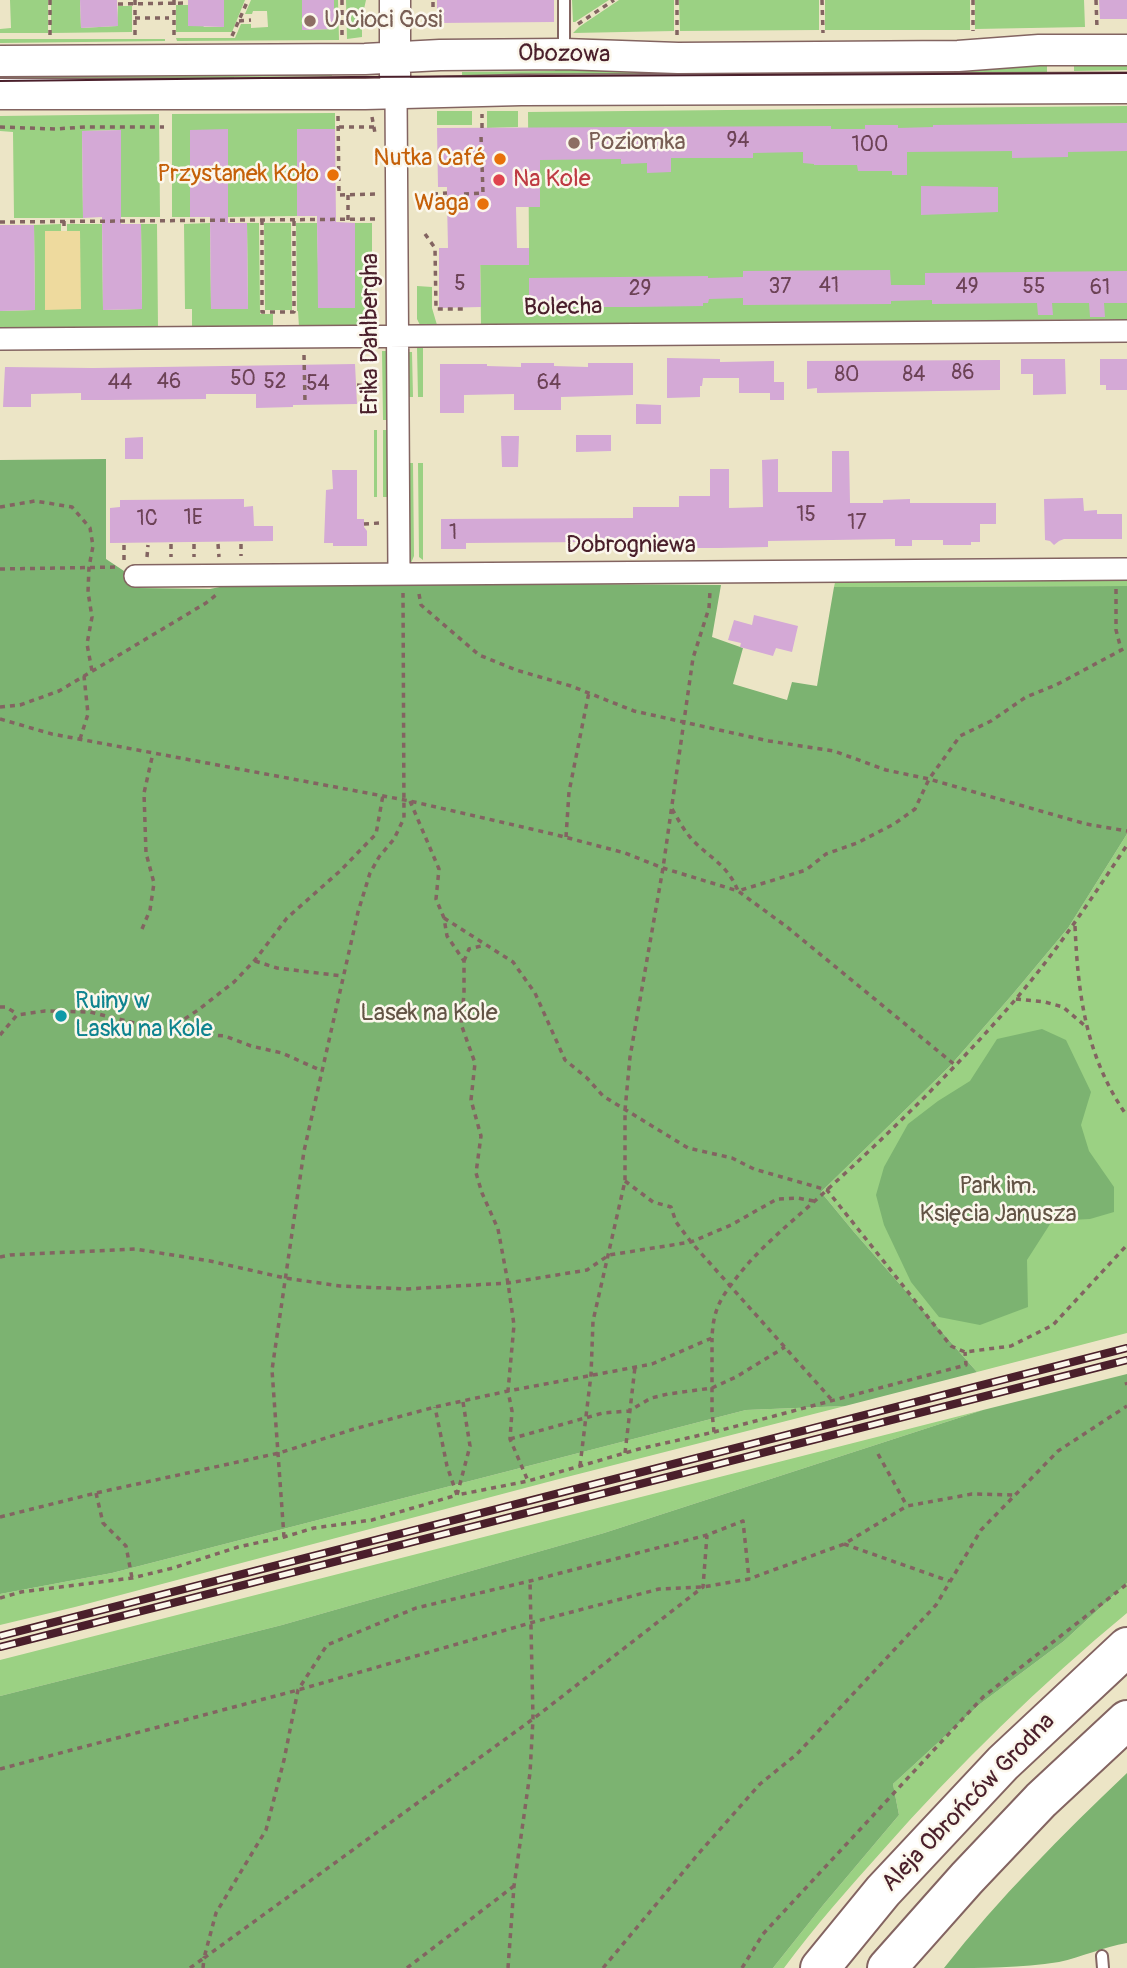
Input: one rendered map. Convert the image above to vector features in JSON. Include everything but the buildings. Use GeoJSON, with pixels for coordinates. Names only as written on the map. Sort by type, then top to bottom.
{"type":"FeatureCollection","features":[{"type":"Feature","properties":{"kind":"highway","name":"Aleja Obrońców Grodna"},"geometry":{"type":"LineString","coordinates":[[820,1968],[883,1891],[1003,1763],[1127,1647]]}},
{"type":"Feature","properties":{"kind":"highway","name":"Aleja Obrońców Grodna"},"geometry":{"type":"LineString","coordinates":[[898,1959],[967,1878],[1041,1800],[1127,1720]]}},
{"type":"Feature","properties":{"kind":"street"},"geometry":{"type":"LineString","coordinates":[[395,0],[396,94]]}},
{"type":"Feature","properties":{"kind":"street","name":"Obozowa"},"geometry":{"type":"LineString","coordinates":[[0,61],[365,59],[564,54],[677,58],[872,57],[958,56],[1039,50],[1127,50]]}},
{"type":"Feature","properties":{"kind":"street","name":"Obozowa"},"geometry":{"type":"LineString","coordinates":[[0,94],[396,94],[522,90],[1127,88]]}},
{"type":"Feature","properties":{"kind":"street","name":"Erika Dahlbergha"},"geometry":{"type":"LineString","coordinates":[[396,94],[397,337],[408,573]]}},
{"type":"Feature","properties":{"kind":"street","name":"Bolecha"},"geometry":{"type":"LineString","coordinates":[[0,340],[1127,331]]}},
{"type":"Feature","properties":{"kind":"street","name":"Dobrogniewa"},"geometry":{"type":"LineString","coordinates":[[135,576],[1121,569]]}},
{"type":"Feature","properties":{"kind":"lane"},"geometry":{"type":"LineString","coordinates":[[564,54],[565,0]]}},
{"type":"Feature","properties":{"kind":"path"},"geometry":{"type":"LineString","coordinates":[[50,0],[50,36]]}},
{"type":"Feature","properties":{"kind":"path"},"geometry":{"type":"LineString","coordinates":[[221,36],[233,36],[248,0]]}},
{"type":"Feature","properties":{"kind":"path"},"geometry":{"type":"LineString","coordinates":[[341,0],[342,44]]}},
{"type":"Feature","properties":{"kind":"path"},"geometry":{"type":"LineString","coordinates":[[433,0],[433,27]]}},
{"type":"Feature","properties":{"kind":"path"},"geometry":{"type":"LineString","coordinates":[[577,25],[614,0]]}},
{"type":"Feature","properties":{"kind":"path"},"geometry":{"type":"LineString","coordinates":[[677,0],[677,35]]}},
{"type":"Feature","properties":{"kind":"path"},"geometry":{"type":"LineString","coordinates":[[822,0],[823,33]]}},
{"type":"Feature","properties":{"kind":"path"},"geometry":{"type":"LineString","coordinates":[[973,0],[973,31]]}},
{"type":"Feature","properties":{"kind":"path"},"geometry":{"type":"LineString","coordinates":[[1096,0],[1097,30]]}},
{"type":"Feature","properties":{"kind":"path"},"geometry":{"type":"LineString","coordinates":[[123,36],[135,36],[135,2]]}},
{"type":"Feature","properties":{"kind":"path"},"geometry":{"type":"LineString","coordinates":[[174,2],[174,41]]}},
{"type":"Feature","properties":{"kind":"path"},"geometry":{"type":"LineString","coordinates":[[117,4],[188,3]]}},
{"type":"Feature","properties":{"kind":"path"},"geometry":{"type":"LineString","coordinates":[[135,18],[169,18]]}},
{"type":"Feature","properties":{"kind":"path"},"geometry":{"type":"LineString","coordinates":[[239,21],[251,20]]}},
{"type":"Feature","properties":{"kind":"path"},"geometry":{"type":"LineString","coordinates":[[338,110],[339,195],[381,194]]}},
{"type":"Feature","properties":{"kind":"path"},"geometry":{"type":"LineString","coordinates":[[371,111],[375,139]]}},
{"type":"Feature","properties":{"kind":"path"},"geometry":{"type":"LineString","coordinates":[[0,127],[164,128]]}},
{"type":"Feature","properties":{"kind":"path"},"geometry":{"type":"LineString","coordinates":[[339,127],[380,127]]}},
{"type":"Feature","properties":{"kind":"path"},"geometry":{"type":"LineString","coordinates":[[464,194],[483,193],[481,136]]}},
{"type":"Feature","properties":{"kind":"path"},"geometry":{"type":"LineString","coordinates":[[433,194],[447,193]]}},
{"type":"Feature","properties":{"kind":"path"},"geometry":{"type":"LineString","coordinates":[[348,195],[348,220]]}},
{"type":"Feature","properties":{"kind":"path"},"geometry":{"type":"LineString","coordinates":[[0,222],[99,219],[126,222],[207,218],[233,222],[313,218],[340,221],[381,219]]}},
{"type":"Feature","properties":{"kind":"path"},"geometry":{"type":"LineString","coordinates":[[262,220],[262,312],[294,312],[294,220]]}},
{"type":"Feature","properties":{"kind":"path"},"geometry":{"type":"LineString","coordinates":[[64,221],[64,231]]}},
{"type":"Feature","properties":{"kind":"path"},"geometry":{"type":"LineString","coordinates":[[425,234],[435,248],[436,309],[465,308]]}},
{"type":"Feature","properties":{"kind":"path"},"geometry":{"type":"LineString","coordinates":[[304,348],[304,402]]}},
{"type":"Feature","properties":{"kind":"path"},"geometry":{"type":"LineString","coordinates":[[357,385],[373,387]]}},
{"type":"Feature","properties":{"kind":"path"},"geometry":{"type":"LineString","coordinates":[[0,507],[36,501],[72,507],[90,528],[93,546],[88,592],[92,617],[87,644],[92,671]]}},
{"type":"Feature","properties":{"kind":"path"},"geometry":{"type":"LineString","coordinates":[[380,513],[380,523]]}},
{"type":"Feature","properties":{"kind":"path"},"geometry":{"type":"LineString","coordinates":[[364,524],[374,524]]}},
{"type":"Feature","properties":{"kind":"path"},"geometry":{"type":"LineString","coordinates":[[0,569],[124,567],[124,545]]}},
{"type":"Feature","properties":{"kind":"path"},"geometry":{"type":"LineString","coordinates":[[1121,569],[1116,630],[1121,649]]}},
{"type":"Feature","properties":{"kind":"path"},"geometry":{"type":"LineString","coordinates":[[580,1466],[591,1375],[593,1321],[625,1181],[625,1110],[630,1057],[663,868],[693,658],[709,608],[711,571]]}},
{"type":"Feature","properties":{"kind":"path"},"geometry":{"type":"LineString","coordinates":[[408,573],[421,605],[480,655],[516,670],[589,692],[634,711],[769,741],[834,751],[886,770],[929,779],[1086,824],[1127,831]]}},
{"type":"Feature","properties":{"kind":"path"},"geometry":{"type":"LineString","coordinates":[[284,1537],[272,1370],[304,1151],[342,976],[370,873],[394,839],[404,818],[404,600],[408,573]]}},
{"type":"Feature","properties":{"kind":"path"},"geometry":{"type":"LineString","coordinates":[[0,707],[20,705],[59,691],[206,603],[238,575]]}},
{"type":"Feature","properties":{"kind":"path"},"geometry":{"type":"LineString","coordinates":[[738,891],[806,870],[826,854],[857,843],[894,824],[915,809],[929,779],[960,736],[991,721],[1026,697],[1056,685],[1127,648]]}},
{"type":"Feature","properties":{"kind":"path"},"geometry":{"type":"LineString","coordinates":[[80,739],[88,714],[84,676]]}},
{"type":"Feature","properties":{"kind":"path"},"geometry":{"type":"LineString","coordinates":[[566,837],[569,792],[589,692]]}},
{"type":"Feature","properties":{"kind":"path"},"geometry":{"type":"LineString","coordinates":[[0,719],[52,734],[383,795],[566,837],[625,853],[663,868],[738,891],[787,927],[955,1065]]}},
{"type":"Feature","properties":{"kind":"path"},"geometry":{"type":"LineString","coordinates":[[142,929],[150,910],[154,883],[146,853],[144,793],[153,753]]}},
{"type":"Feature","properties":{"kind":"path"},"geometry":{"type":"LineString","coordinates":[[167,1031],[234,982],[255,960],[287,918],[340,871],[376,834],[383,795]]}},
{"type":"Feature","properties":{"kind":"path"},"geometry":{"type":"LineString","coordinates":[[410,801],[439,869],[436,899],[444,918],[447,936],[464,961]]}},
{"type":"Feature","properties":{"kind":"path"},"geometry":{"type":"LineString","coordinates":[[671,808],[691,839],[717,860],[733,879],[738,891]]}},
{"type":"Feature","properties":{"kind":"path"},"geometry":{"type":"LineString","coordinates":[[714,1432],[713,1314],[730,1286],[767,1242],[827,1190],[955,1065],[1016,999],[1075,924],[1127,845]]}},
{"type":"Feature","properties":{"kind":"path"},"geometry":{"type":"LineString","coordinates":[[444,918],[513,962],[535,993],[565,1060],[603,1096],[688,1148],[732,1158],[754,1169],[827,1190],[951,1346],[965,1352],[1011,1346],[1053,1325],[1127,1245]]}},
{"type":"Feature","properties":{"kind":"path"},"geometry":{"type":"LineString","coordinates":[[1075,924],[1077,969],[1086,1026],[1111,1093],[1127,1116]]}},
{"type":"Feature","properties":{"kind":"path"},"geometry":{"type":"LineString","coordinates":[[485,945],[469,949],[464,961],[461,1024],[475,1063],[471,1100],[481,1136],[476,1173],[498,1229],[513,1325],[508,1391],[513,1412],[510,1440],[528,1481]]}},
{"type":"Feature","properties":{"kind":"path"},"geometry":{"type":"LineString","coordinates":[[255,960],[277,968],[342,976]]}},
{"type":"Feature","properties":{"kind":"path"},"geometry":{"type":"LineString","coordinates":[[1016,999],[1063,1007],[1086,1026]]}},
{"type":"Feature","properties":{"kind":"path"},"geometry":{"type":"LineString","coordinates":[[0,1007],[6,1007],[17,1014],[45,1011],[90,1012],[167,1031],[225,1036],[251,1046],[282,1053],[322,1071]]}},
{"type":"Feature","properties":{"kind":"path"},"geometry":{"type":"LineString","coordinates":[[0,1035],[17,1014]]}},
{"type":"Feature","properties":{"kind":"path"},"geometry":{"type":"LineString","coordinates":[[625,1181],[653,1202],[671,1207],[676,1222],[691,1242],[831,1399]]}},
{"type":"Feature","properties":{"kind":"path"},"geometry":{"type":"LineString","coordinates":[[0,1257],[135,1248],[211,1261],[285,1278],[340,1286],[406,1289],[508,1283],[587,1270],[609,1255],[691,1242],[731,1225],[778,1199],[814,1201]]}},
{"type":"Feature","properties":{"kind":"path"},"geometry":{"type":"LineString","coordinates":[[0,1517],[279,1453],[435,1407],[652,1364],[712,1338]]}},
{"type":"Feature","properties":{"kind":"path"},"geometry":{"type":"LineString","coordinates":[[510,1440],[603,1412],[629,1411],[651,1398],[712,1388],[736,1377],[785,1347]]}},
{"type":"Feature","properties":{"kind":"path"},"geometry":{"type":"LineString","coordinates":[[0,1598],[21,1592],[132,1577],[173,1568],[238,1547],[314,1528],[372,1520],[457,1495],[528,1481],[625,1453],[966,1365],[965,1352]]}},
{"type":"Feature","properties":{"kind":"path"},"geometry":{"type":"LineString","coordinates":[[625,1453],[635,1367]]}},
{"type":"Feature","properties":{"kind":"path"},"geometry":{"type":"LineString","coordinates":[[457,1495],[470,1446],[463,1402]]}},
{"type":"Feature","properties":{"kind":"path"},"geometry":{"type":"LineString","coordinates":[[603,1968],[760,1784],[797,1754],[936,1605],[981,1530],[1058,1451],[1127,1406]]}},
{"type":"Feature","properties":{"kind":"path"},"geometry":{"type":"LineString","coordinates":[[435,1407],[447,1466],[457,1495]]}},
{"type":"Feature","properties":{"kind":"path"},"geometry":{"type":"LineString","coordinates":[[878,1454],[907,1506]]}},
{"type":"Feature","properties":{"kind":"path"},"geometry":{"type":"LineString","coordinates":[[96,1493],[103,1523],[126,1546],[132,1577]]}},
{"type":"Feature","properties":{"kind":"path"},"geometry":{"type":"LineString","coordinates":[[0,1769],[298,1690],[659,1589],[703,1587],[748,1579],[844,1544],[907,1506],[972,1494],[1014,1495]]}},
{"type":"Feature","properties":{"kind":"path"},"geometry":{"type":"LineString","coordinates":[[203,1968],[216,1913],[266,1830],[298,1690],[327,1645],[415,1608],[707,1535],[743,1521],[748,1579]]}},
{"type":"Feature","properties":{"kind":"path"},"geometry":{"type":"LineString","coordinates":[[190,1968],[533,1719],[703,1587],[707,1535]]}},
{"type":"Feature","properties":{"kind":"path"},"geometry":{"type":"LineString","coordinates":[[844,1544],[949,1581]]}},
{"type":"Feature","properties":{"kind":"path"},"geometry":{"type":"LineString","coordinates":[[508,1968],[513,1886],[530,1773],[533,1719],[530,1581]]}},
{"type":"Feature","properties":{"kind":"path"},"geometry":{"type":"LineString","coordinates":[[742,1968],[763,1934],[983,1698],[1127,1584]]}},
{"type":"Feature","properties":{"kind":"path"},"geometry":{"type":"LineString","coordinates":[[407,1968],[513,1886]]}},
{"type":"Feature","properties":{"kind":"green space"},"geometry":{"type":"Polygon","coordinates":[[[10,0],[48,0],[48,33],[0,33],[0,29],[11,28],[10,0]]]}},
{"type":"Feature","properties":{"kind":"green space"},"geometry":{"type":"Polygon","coordinates":[[[51,0],[80,0],[81,28],[117,26],[118,6],[132,6],[132,32],[51,33],[51,0]]]}},
{"type":"Feature","properties":{"kind":"green space"},"geometry":{"type":"Polygon","coordinates":[[[224,0],[245,0],[232,32],[176,32],[176,5],[188,5],[204,27],[224,27],[224,0]]]}},
{"type":"Feature","properties":{"kind":"green space"},"geometry":{"type":"Polygon","coordinates":[[[251,0],[302,0],[302,30],[334,29],[334,0],[338,0],[339,40],[177,41],[176,38],[235,38],[241,24],[251,24],[251,28],[268,27],[267,11],[245,14],[251,0]]]}},
{"type":"Feature","properties":{"kind":"green space"},"geometry":{"type":"Polygon","coordinates":[[[346,0],[366,0],[362,37],[347,39],[346,0]]]}},
{"type":"Feature","properties":{"kind":"green space"},"geometry":{"type":"Polygon","coordinates":[[[572,0],[609,0],[573,22],[572,0]]]}},
{"type":"Feature","properties":{"kind":"green space"},"geometry":{"type":"Polygon","coordinates":[[[619,0],[674,0],[674,31],[573,33],[619,0]]]}},
{"type":"Feature","properties":{"kind":"green space"},"geometry":{"type":"Polygon","coordinates":[[[679,0],[819,0],[819,30],[680,31],[679,0]]]}},
{"type":"Feature","properties":{"kind":"green space"},"geometry":{"type":"Polygon","coordinates":[[[825,0],[970,0],[970,30],[825,30],[825,0]]]}},
{"type":"Feature","properties":{"kind":"green space"},"geometry":{"type":"Polygon","coordinates":[[[975,0],[1084,0],[1085,27],[975,29],[975,0]]]}},
{"type":"Feature","properties":{"kind":"green space"},"geometry":{"type":"Polygon","coordinates":[[[0,39],[165,39],[165,41],[0,43],[0,39]]]}},
{"type":"Feature","properties":{"kind":"green space"},"geometry":{"type":"Polygon","coordinates":[[[1127,57],[1127,70],[1074,71],[1074,63],[1127,57]]]}},
{"type":"Feature","properties":{"kind":"green space"},"geometry":{"type":"Polygon","coordinates":[[[556,60],[1047,64],[1047,75],[462,79],[462,72],[555,71],[556,60]]]}},
{"type":"Feature","properties":{"kind":"green space"},"geometry":{"type":"Polygon","coordinates":[[[332,68],[332,76],[234,77],[234,89],[0,83],[0,71],[332,68]]]}},
{"type":"Feature","properties":{"kind":"green space"},"geometry":{"type":"Polygon","coordinates":[[[1127,106],[1127,319],[481,325],[480,249],[529,248],[528,112],[1127,106]]]}},
{"type":"Feature","properties":{"kind":"green space"},"geometry":{"type":"Polygon","coordinates":[[[437,111],[472,111],[472,125],[437,125],[437,111]]]}},
{"type":"Feature","properties":{"kind":"green space"},"geometry":{"type":"Polygon","coordinates":[[[487,111],[518,111],[518,127],[487,128],[487,111]]]}},
{"type":"Feature","properties":{"kind":"green space"},"geometry":{"type":"Polygon","coordinates":[[[335,113],[335,129],[297,130],[297,216],[228,217],[228,130],[190,130],[190,217],[172,217],[172,114],[335,113]]]}},
{"type":"Feature","properties":{"kind":"green space"},"geometry":{"type":"Polygon","coordinates":[[[159,114],[160,217],[121,217],[120,130],[82,131],[83,218],[14,218],[13,132],[0,131],[0,116],[159,114]]]}},
{"type":"Feature","properties":{"kind":"green space"},"geometry":{"type":"Polygon","coordinates":[[[210,223],[211,308],[248,308],[247,223],[259,223],[260,314],[273,314],[273,327],[192,327],[192,309],[185,309],[184,224],[210,223]]]}},
{"type":"Feature","properties":{"kind":"green space"},"geometry":{"type":"Polygon","coordinates":[[[264,223],[291,223],[292,310],[265,310],[264,223]]]}},
{"type":"Feature","properties":{"kind":"green space"},"geometry":{"type":"Polygon","coordinates":[[[296,223],[317,223],[319,308],[355,308],[355,223],[372,223],[372,327],[299,327],[296,223]]]}},
{"type":"Feature","properties":{"kind":"green space"},"geometry":{"type":"Polygon","coordinates":[[[61,224],[61,231],[45,232],[80,232],[67,231],[67,224],[102,224],[103,310],[142,309],[141,224],[157,224],[158,328],[0,328],[0,311],[35,310],[34,225],[61,224]]]}},
{"type":"Feature","properties":{"kind":"green space"},"geometry":{"type":"Polygon","coordinates":[[[417,286],[432,287],[432,308],[437,325],[420,325],[417,319],[417,286]]]}},
{"type":"Feature","properties":{"kind":"green space"},"geometry":{"type":"Polygon","coordinates":[[[423,347],[423,397],[418,397],[417,348],[423,347]]]}},
{"type":"Feature","properties":{"kind":"green space"},"geometry":{"type":"Polygon","coordinates":[[[382,351],[389,351],[389,420],[383,420],[382,351]]]}},
{"type":"Feature","properties":{"kind":"green space"},"geometry":{"type":"Polygon","coordinates":[[[406,352],[412,352],[413,397],[406,397],[406,352]]]}},
{"type":"Feature","properties":{"kind":"green space"},"geometry":{"type":"Polygon","coordinates":[[[374,430],[377,430],[377,497],[374,497],[374,430]]]}},
{"type":"Feature","properties":{"kind":"green space"},"geometry":{"type":"Polygon","coordinates":[[[383,430],[389,430],[390,497],[383,497],[383,430]]]}},
{"type":"Feature","properties":{"kind":"green space","name":"Lasek na Kole"},"geometry":{"type":"Polygon","coordinates":[[[106,459],[106,559],[124,571],[127,581],[138,588],[210,589],[244,582],[721,585],[712,637],[743,648],[733,684],[787,700],[792,682],[817,686],[834,587],[1127,586],[1127,834],[1068,928],[1012,995],[950,1066],[821,1192],[977,1372],[845,1406],[746,1410],[112,1573],[0,1594],[0,460],[106,459]]]}},
{"type":"Feature","properties":{"kind":"green space"},"geometry":{"type":"Polygon","coordinates":[[[407,463],[413,463],[414,556],[411,563],[409,560],[407,463]]]}},
{"type":"Feature","properties":{"kind":"green space"},"geometry":{"type":"Polygon","coordinates":[[[418,463],[423,463],[423,560],[419,557],[418,463]]]}},
{"type":"Feature","properties":{"kind":"green space"},"geometry":{"type":"Polygon","coordinates":[[[1127,577],[1127,586],[834,587],[836,578],[1127,577]]]}},
{"type":"Feature","properties":{"kind":"green space","name":"Park im. Księcia Janusza"},"geometry":{"type":"Polygon","coordinates":[[[1127,834],[1127,1333],[977,1372],[821,1192],[950,1066],[1012,995],[1068,928],[1127,834]]]}},
{"type":"Feature","properties":{"kind":"green space"},"geometry":{"type":"Polygon","coordinates":[[[1042,1029],[1066,1040],[1091,1092],[1081,1125],[1089,1151],[1114,1187],[1114,1212],[1090,1219],[1052,1221],[1027,1260],[1028,1307],[980,1325],[939,1317],[911,1282],[884,1225],[876,1195],[884,1167],[908,1124],[970,1081],[997,1039],[1042,1029]]]}},
{"type":"Feature","properties":{"kind":"green space"},"geometry":{"type":"Polygon","coordinates":[[[1127,1374],[1127,1583],[1064,1641],[980,1704],[893,1784],[899,1815],[773,1968],[0,1968],[0,1696],[282,1625],[604,1533],[983,1410],[1127,1374]]]}},
{"type":"Feature","properties":{"kind":"green space"},"geometry":{"type":"Polygon","coordinates":[[[845,1406],[0,1625],[0,1594],[112,1573],[746,1410],[845,1406]]]}},
{"type":"Feature","properties":{"kind":"green space"},"geometry":{"type":"Polygon","coordinates":[[[983,1410],[604,1533],[282,1625],[0,1696],[0,1660],[983,1410]]]}},
{"type":"Feature","properties":{"kind":"green space"},"geometry":{"type":"Polygon","coordinates":[[[1127,1583],[1127,1613],[1031,1697],[970,1757],[911,1818],[820,1922],[784,1968],[773,1968],[899,1815],[893,1784],[980,1704],[1064,1641],[1127,1583]]]}},
{"type":"Feature","properties":{"kind":"green space"},"geometry":{"type":"Polygon","coordinates":[[[1127,1773],[1127,1943],[1045,1964],[944,1968],[1032,1867],[1127,1773]]]}},
{"type":"Feature","properties":{"kind":"sand"},"geometry":{"type":"Polygon","coordinates":[[[45,231],[80,231],[81,309],[45,310],[45,231]]]}},
{"type":"Feature","properties":{"kind":"tram line"},"geometry":{"type":"LineString","coordinates":[[0,81],[1127,73]]}},
{"type":"Feature","properties":{"kind":"railway"},"geometry":{"type":"LineString","coordinates":[[0,1636],[1127,1348]]}},
{"type":"Feature","properties":{"kind":"railway"},"geometry":{"type":"LineString","coordinates":[[0,1647],[1127,1360]]}},
{"type":"Feature","properties":{"kind":"place","name":"U Cioci Gosi"},"geometry":{"type":"Point","coordinates":[310,21]}},
{"type":"Feature","properties":{"kind":"place","name":"Poziomka"},"geometry":{"type":"Point","coordinates":[574,143]}},
{"type":"Feature","properties":{"kind":"place","name":"Nutka Café"},"geometry":{"type":"Point","coordinates":[500,159]}},
{"type":"Feature","properties":{"kind":"place","name":"Przystanek Koło"},"geometry":{"type":"Point","coordinates":[333,175]}},
{"type":"Feature","properties":{"kind":"place","name":"Na Kole"},"geometry":{"type":"Point","coordinates":[499,180]}},
{"type":"Feature","properties":{"kind":"place","name":"Waga"},"geometry":{"type":"Point","coordinates":[483,204]}},
{"type":"Feature","properties":{"kind":"place","name":"Ruiny w Lasku na Kole"},"geometry":{"type":"Point","coordinates":[61,1016]}}]}
